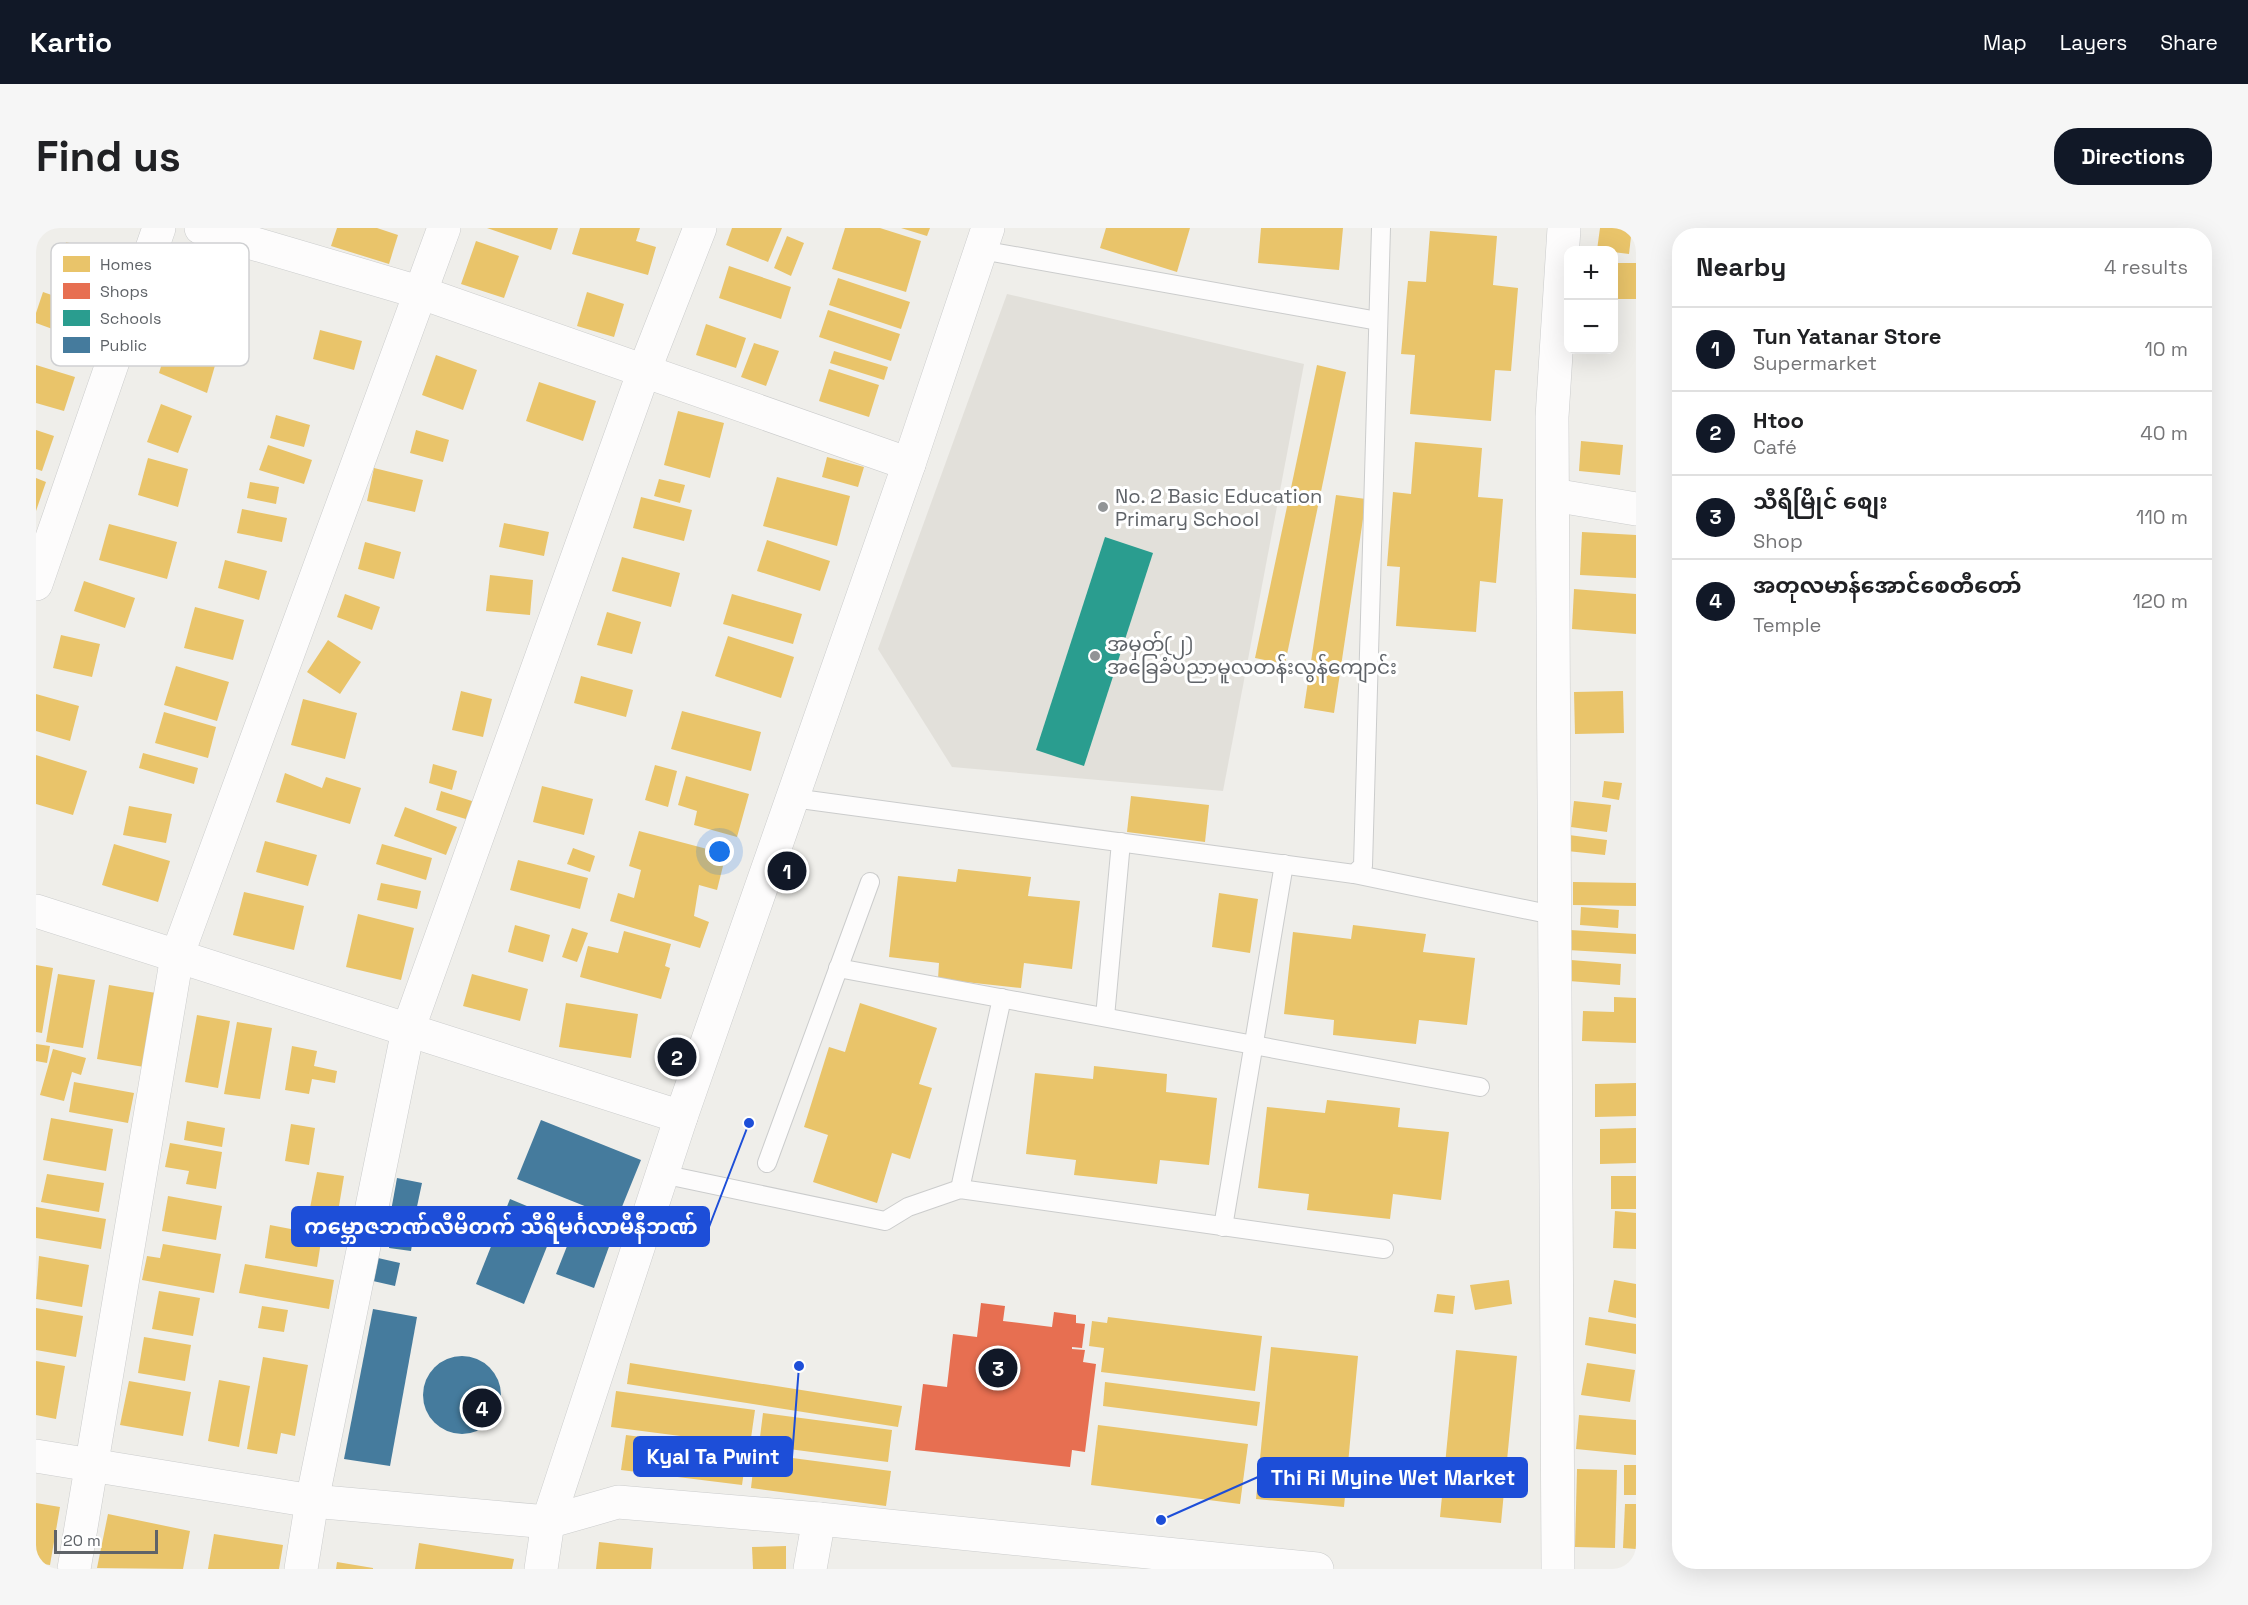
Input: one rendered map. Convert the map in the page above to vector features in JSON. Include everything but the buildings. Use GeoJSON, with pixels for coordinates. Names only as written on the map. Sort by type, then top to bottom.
{"type":"FeatureCollection","features":[{"type":"Feature","properties":{"kind":"street"},"geometry":{"type":"LineString","coordinates":[[154,243],[159,228]]}},
{"type":"Feature","properties":{"kind":"street"},"geometry":{"type":"LineString","coordinates":[[201,228],[422,293],[909,464]]}},
{"type":"Feature","properties":{"kind":"street"},"geometry":{"type":"LineString","coordinates":[[74,1569],[177,956],[444,228]]}},
{"type":"Feature","properties":{"kind":"street"},"geometry":{"type":"LineString","coordinates":[[302,1569],[312,1501],[408,1030],[644,371],[700,228]]}},
{"type":"Feature","properties":{"kind":"street"},"geometry":{"type":"LineString","coordinates":[[1558,1569],[1552,417],[1564,228]]}},
{"type":"Feature","properties":{"kind":"street"},"geometry":{"type":"LineString","coordinates":[[541,1569],[548,1522],[681,1117],[985,239]]}},
{"type":"Feature","properties":{"kind":"street"},"geometry":{"type":"LineString","coordinates":[[36,584],[111,366]]}},
{"type":"Feature","properties":{"kind":"street"},"geometry":{"type":"LineString","coordinates":[[1553,495],[1636,509]]}},
{"type":"Feature","properties":{"kind":"street"},"geometry":{"type":"LineString","coordinates":[[36,911],[681,1117]]}},
{"type":"Feature","properties":{"kind":"street"},"geometry":{"type":"LineString","coordinates":[[36,1456],[312,1501],[548,1522],[618,1502],[819,1519],[1317,1569]]}},
{"type":"Feature","properties":{"kind":"street"},"geometry":{"type":"LineString","coordinates":[[810,1569],[819,1519]]}},
{"type":"Feature","properties":{"kind":"lane"},"geometry":{"type":"LineString","coordinates":[[1354,874],[1363,866],[1381,228]]}},
{"type":"Feature","properties":{"kind":"lane"},"geometry":{"type":"LineString","coordinates":[[985,239],[1378,321]]}},
{"type":"Feature","properties":{"kind":"lane"},"geometry":{"type":"LineString","coordinates":[[793,798],[1354,874],[1553,915]]}},
{"type":"Feature","properties":{"kind":"lane"},"geometry":{"type":"LineString","coordinates":[[1105,1017],[1120,842]]}},
{"type":"Feature","properties":{"kind":"lane"},"geometry":{"type":"LineString","coordinates":[[1223,1227],[1284,864]]}},
{"type":"Feature","properties":{"kind":"lane"},"geometry":{"type":"LineString","coordinates":[[767,1163],[870,882]]}},
{"type":"Feature","properties":{"kind":"lane"},"geometry":{"type":"LineString","coordinates":[[838,968],[1480,1087]]}},
{"type":"Feature","properties":{"kind":"lane"},"geometry":{"type":"LineString","coordinates":[[960,1189],[1002,998]]}},
{"type":"Feature","properties":{"kind":"lane"},"geometry":{"type":"LineString","coordinates":[[662,1174],[885,1221],[908,1207],[960,1189],[1384,1249]]}},
{"type":"Feature","properties":{"kind":"shaded area","name":"No. 2 Basic Education Primary School"},"geometry":{"type":"Polygon","coordinates":[[[1007,294],[1304,364],[1223,791],[952,767],[878,649],[1007,294]]]}},
{"type":"Feature","properties":{"kind":"place","name":"No. 2 Basic Education Primary School"},"geometry":{"type":"Point","coordinates":[1103,507]}},
{"type":"Feature","properties":{"kind":"place","name":"အမှတ်(၂) အခြေခံပညာမူလတန်းလွန်ကျောင်း"},"geometry":{"type":"Point","coordinates":[1095,656]}},
{"type":"Feature","properties":{"kind":"place","name":"Tun Yatanar Store"},"geometry":{"type":"Point","coordinates":[787,871]}},
{"type":"Feature","properties":{"kind":"place","name":"Htoo"},"geometry":{"type":"Point","coordinates":[677,1057]}},
{"type":"Feature","properties":{"kind":"place","name":"ကမ္ဘောဇဘဏ်လီမိတက် သီရိမင်္ဂလာမီနီဘဏ်"},"geometry":{"type":"Point","coordinates":[749,1123]}},
{"type":"Feature","properties":{"kind":"place","name":"Kyal Ta Pwint"},"geometry":{"type":"Point","coordinates":[799,1366]}},
{"type":"Feature","properties":{"kind":"place","name":"သီရိမြိုင် စျေး"},"geometry":{"type":"Point","coordinates":[998,1368]}},
{"type":"Feature","properties":{"kind":"place","name":"အတုလမာန်အောင်စေတီတော်"},"geometry":{"type":"Point","coordinates":[482,1408]}},
{"type":"Feature","properties":{"kind":"place","name":"Thi Ri Myine Wet Market"},"geometry":{"type":"Point","coordinates":[1161,1520]}}]}
